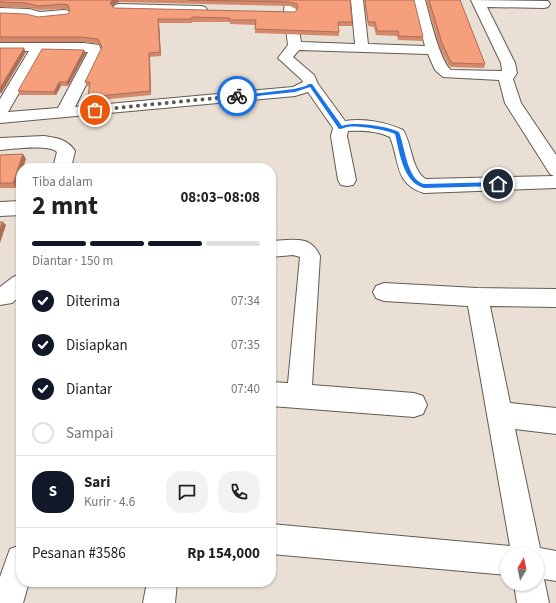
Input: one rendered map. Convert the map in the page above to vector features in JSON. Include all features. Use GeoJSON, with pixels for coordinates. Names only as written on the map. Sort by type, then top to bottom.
{"type":"FeatureCollection","features":[{"type":"Feature","properties":{"kind":"street"},"geometry":{"type":"LineString","coordinates":[[357,0],[362,48]]}},
{"type":"Feature","properties":{"kind":"street"},"geometry":{"type":"LineString","coordinates":[[419,0],[433,50],[442,70],[448,74],[505,76],[510,73],[508,63],[478,2],[544,4]]}},
{"type":"Feature","properties":{"kind":"street"},"geometry":{"type":"LineString","coordinates":[[275,12],[291,6],[295,46],[285,58],[309,78],[310,84],[341,128],[339,136],[347,180]]}},
{"type":"Feature","properties":{"kind":"street"},"geometry":{"type":"LineString","coordinates":[[120,8],[213,11]]}},
{"type":"Feature","properties":{"kind":"street"},"geometry":{"type":"LineString","coordinates":[[0,12],[29,13],[40,16],[64,14]]}},
{"type":"Feature","properties":{"kind":"street"},"geometry":{"type":"LineString","coordinates":[[295,46],[433,50]]}},
{"type":"Feature","properties":{"kind":"street"},"geometry":{"type":"LineString","coordinates":[[0,47],[94,48],[96,51],[64,113]]}},
{"type":"Feature","properties":{"kind":"street"},"geometry":{"type":"LineString","coordinates":[[0,112],[38,47]]}},
{"type":"Feature","properties":{"kind":"street"},"geometry":{"type":"LineString","coordinates":[[505,76],[513,103],[556,170]]}},
{"type":"Feature","properties":{"kind":"street"},"geometry":{"type":"LineString","coordinates":[[0,118],[295,91],[307,87],[310,84]]}},
{"type":"Feature","properties":{"kind":"street"},"geometry":{"type":"LineString","coordinates":[[341,128],[348,125],[380,128],[390,130],[397,134],[410,176],[418,184],[424,186],[556,182]]}},
{"type":"Feature","properties":{"kind":"street"},"geometry":{"type":"LineString","coordinates":[[0,144],[49,142],[59,144],[65,149],[66,155],[64,163]]}},
{"type":"Feature","properties":{"kind":"street"},"geometry":{"type":"LineString","coordinates":[[0,209],[16,208]]}},
{"type":"Feature","properties":{"kind":"street"},"geometry":{"type":"LineString","coordinates":[[276,249],[301,248],[308,251],[310,256],[299,396]]}},
{"type":"Feature","properties":{"kind":"street"},"geometry":{"type":"LineString","coordinates":[[384,292],[477,297],[556,298]]}},
{"type":"Feature","properties":{"kind":"street"},"geometry":{"type":"LineString","coordinates":[[477,297],[525,547]]}},
{"type":"Feature","properties":{"kind":"street"},"geometry":{"type":"LineString","coordinates":[[276,394],[414,405]]}},
{"type":"Feature","properties":{"kind":"street"},"geometry":{"type":"LineString","coordinates":[[499,414],[556,421]]}},
{"type":"Feature","properties":{"kind":"street"},"geometry":{"type":"LineString","coordinates":[[276,539],[500,559]]}},
{"type":"Feature","properties":{"kind":"street"},"geometry":{"type":"LineString","coordinates":[[544,564],[556,566]]}},
{"type":"Feature","properties":{"kind":"street"},"geometry":{"type":"LineString","coordinates":[[7,603],[16,575]]}},
{"type":"Feature","properties":{"kind":"street"},"geometry":{"type":"LineString","coordinates":[[158,603],[161,587]]}},
{"type":"Feature","properties":{"kind":"street"},"geometry":{"type":"LineString","coordinates":[[531,591],[533,603]]}},
{"type":"Feature","properties":{"kind":"building"},"geometry":{"type":"Polygon","coordinates":[[[0,0],[113,0],[110,3],[114,8],[295,12],[298,8],[297,4],[290,2],[188,0],[350,0],[352,22],[338,22],[339,32],[255,29],[256,20],[229,20],[230,18],[192,17],[191,19],[158,19],[160,52],[149,53],[150,91],[88,97],[90,82],[85,82],[102,47],[98,39],[82,37],[0,37],[0,13],[26,14],[38,17],[68,14],[70,10],[68,5],[38,6],[27,3],[0,2],[0,0]]]}},
{"type":"Feature","properties":{"kind":"building"},"geometry":{"type":"Polygon","coordinates":[[[365,0],[414,0],[423,37],[399,36],[398,31],[377,31],[375,22],[368,22],[365,0]]]}},
{"type":"Feature","properties":{"kind":"building"},"geometry":{"type":"Polygon","coordinates":[[[429,0],[460,0],[485,64],[452,63],[442,43],[429,0]]]}},
{"type":"Feature","properties":{"kind":"building"},"geometry":{"type":"Polygon","coordinates":[[[0,48],[24,48],[0,88],[0,48]]]}},
{"type":"Feature","properties":{"kind":"building"},"geometry":{"type":"Polygon","coordinates":[[[42,49],[84,50],[67,82],[59,82],[54,92],[18,91],[42,49]]]}},
{"type":"Feature","properties":{"kind":"building"},"geometry":{"type":"Polygon","coordinates":[[[23,154],[20,163],[16,163],[16,174],[13,183],[0,183],[0,155],[23,154]]]}},
{"type":"Feature","properties":{"kind":"building"},"geometry":{"type":"Polygon","coordinates":[[[0,222],[3,222],[0,230],[0,222]]]}},
{"type":"Feature","properties":{"kind":"way so far"},"geometry":{"type":"LineString","coordinates":[[95,110],[237,96]]}},
{"type":"Feature","properties":{"kind":"route"},"geometry":{"type":"LineString","coordinates":[[237,96],[295,91],[307,87],[310,84],[341,128],[345,125],[380,128],[390,130],[397,134],[410,176],[418,184],[424,186],[498,184]]}}]}
